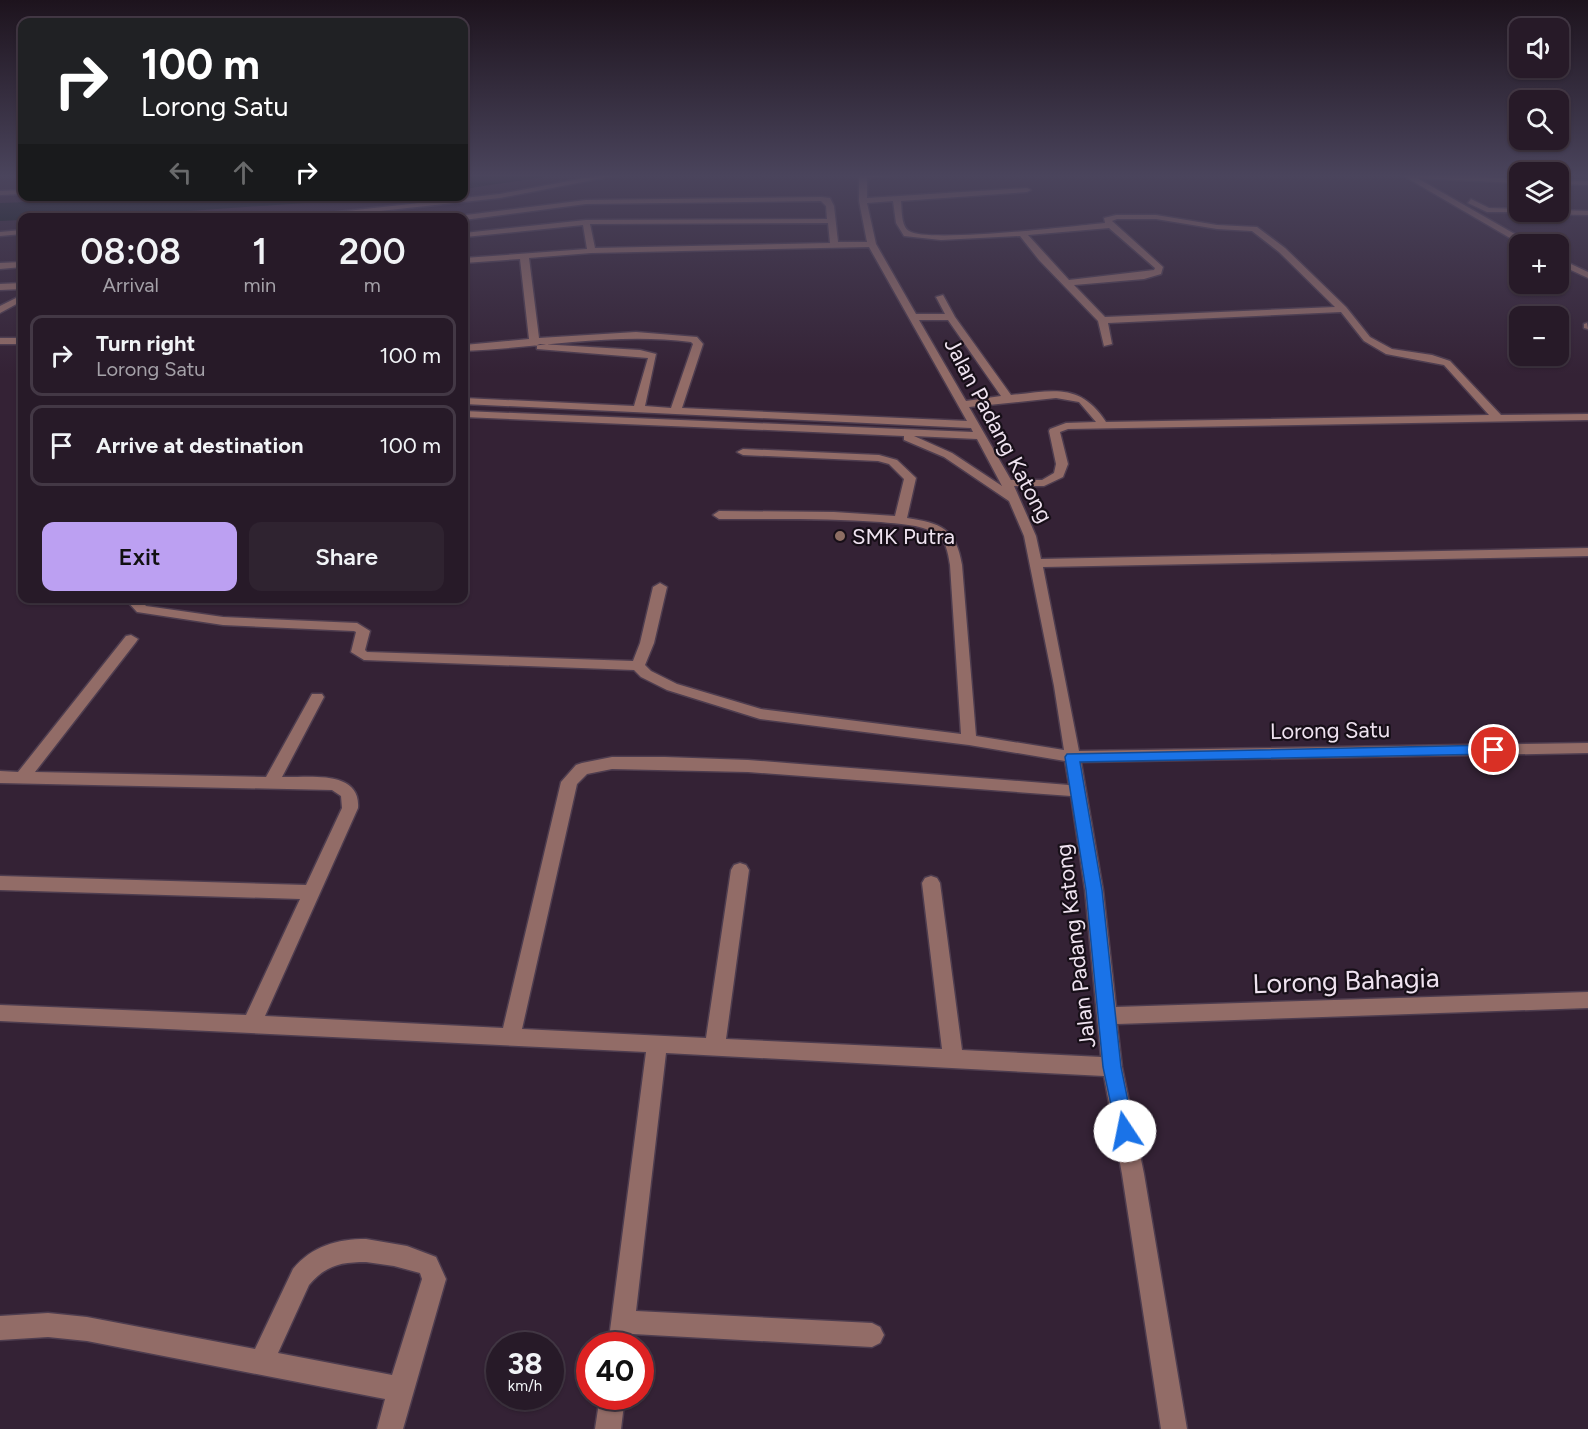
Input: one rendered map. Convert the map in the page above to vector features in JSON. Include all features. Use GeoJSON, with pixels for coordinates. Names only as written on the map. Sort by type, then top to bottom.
{"type":"FeatureCollection","features":[{"type":"Feature","properties":{"kind":"street"},"geometry":{"type":"LineString","coordinates":[[0,242],[18,241]]}},
{"type":"Feature","properties":{"kind":"street"},"geometry":{"type":"LineString","coordinates":[[589,241],[591,251]]}},
{"type":"Feature","properties":{"kind":"street","name":"Jalan Padang Katong"},"geometry":{"type":"LineString","coordinates":[[871,241],[1007,483],[1025,520],[1037,563],[1094,890],[1112,1067],[1133,1174],[1174,1429]]}},
{"type":"Feature","properties":{"kind":"street"},"geometry":{"type":"LineString","coordinates":[[1028,241],[1042,258],[1103,320],[1107,344]]}},
{"type":"Feature","properties":{"kind":"street"},"geometry":{"type":"LineString","coordinates":[[1068,283],[1144,276],[1158,272],[1159,267],[1129,241]]}},
{"type":"Feature","properties":{"kind":"street"},"geometry":{"type":"LineString","coordinates":[[1270,241],[1343,309],[1367,339],[1382,349],[1446,363],[1498,418]]}},
{"type":"Feature","properties":{"kind":"street"},"geometry":{"type":"LineString","coordinates":[[468,260],[591,251],[872,244]]}},
{"type":"Feature","properties":{"kind":"street"},"geometry":{"type":"LineString","coordinates":[[524,254],[534,339]]}},
{"type":"Feature","properties":{"kind":"street"},"geometry":{"type":"LineString","coordinates":[[0,266],[18,265]]}},
{"type":"Feature","properties":{"kind":"street"},"geometry":{"type":"LineString","coordinates":[[1569,266],[1588,275]]}},
{"type":"Feature","properties":{"kind":"street"},"geometry":{"type":"LineString","coordinates":[[0,287],[18,286]]}},
{"type":"Feature","properties":{"kind":"street"},"geometry":{"type":"LineString","coordinates":[[940,297],[951,317],[1009,400]]}},
{"type":"Feature","properties":{"kind":"street"},"geometry":{"type":"LineString","coordinates":[[0,309],[18,300]]}},
{"type":"Feature","properties":{"kind":"street"},"geometry":{"type":"LineString","coordinates":[[1103,320],[1343,309]]}},
{"type":"Feature","properties":{"kind":"street"},"geometry":{"type":"LineString","coordinates":[[915,317],[951,317]]}},
{"type":"Feature","properties":{"kind":"street"},"geometry":{"type":"LineString","coordinates":[[468,348],[534,339],[618,335],[694,339],[698,344],[676,409]]}},
{"type":"Feature","properties":{"kind":"street"},"geometry":{"type":"LineString","coordinates":[[0,341],[18,341]]}},
{"type":"Feature","properties":{"kind":"street"},"geometry":{"type":"LineString","coordinates":[[515,343],[520,346],[640,352],[653,356],[639,408]]}},
{"type":"Feature","properties":{"kind":"street"},"geometry":{"type":"LineString","coordinates":[[963,404],[1060,395],[1077,397],[1089,404],[1103,425]]}},
{"type":"Feature","properties":{"kind":"street"},"geometry":{"type":"LineString","coordinates":[[468,401],[727,411],[977,430]]}},
{"type":"Feature","properties":{"kind":"street"},"geometry":{"type":"LineString","coordinates":[[725,424],[727,411]]}},
{"type":"Feature","properties":{"kind":"street"},"geometry":{"type":"LineString","coordinates":[[468,414],[887,431],[977,430]]}},
{"type":"Feature","properties":{"kind":"street"},"geometry":{"type":"LineString","coordinates":[[1007,483],[1044,483],[1059,475],[1062,464],[1054,430],[1066,426],[1588,417]]}},
{"type":"Feature","properties":{"kind":"street"},"geometry":{"type":"LineString","coordinates":[[887,431],[927,444],[948,455],[1014,499]]}},
{"type":"Feature","properties":{"kind":"street"},"geometry":{"type":"LineString","coordinates":[[743,452],[865,456],[893,462],[910,478],[900,520]]}},
{"type":"Feature","properties":{"kind":"street"},"geometry":{"type":"LineString","coordinates":[[718,515],[900,520],[940,530],[949,538],[954,550],[969,740]]}},
{"type":"Feature","properties":{"kind":"street"},"geometry":{"type":"LineString","coordinates":[[1037,563],[1588,552]]}},
{"type":"Feature","properties":{"kind":"street"},"geometry":{"type":"LineString","coordinates":[[136,603],[142,609],[223,621],[357,627],[363,631],[358,652],[364,656],[638,666],[647,643],[660,587]]}},
{"type":"Feature","properties":{"kind":"street"},"geometry":{"type":"LineString","coordinates":[[23,777],[131,639]]}},
{"type":"Feature","properties":{"kind":"street","name":"Lorong Satu"},"geometry":{"type":"LineString","coordinates":[[638,666],[646,674],[672,687],[760,714],[969,740],[1072,757],[1588,748]]}},
{"type":"Feature","properties":{"kind":"street"},"geometry":{"type":"LineString","coordinates":[[270,784],[317,697]]}},
{"type":"Feature","properties":{"kind":"street"},"geometry":{"type":"LineString","coordinates":[[510,1038],[569,782],[582,769],[612,763],[748,766],[1077,791]]}},
{"type":"Feature","properties":{"kind":"street"},"geometry":{"type":"LineString","coordinates":[[0,777],[333,784],[346,789],[351,797],[350,808],[252,1023]]}},
{"type":"Feature","properties":{"kind":"street"},"geometry":{"type":"LineString","coordinates":[[715,1047],[740,870]]}},
{"type":"Feature","properties":{"kind":"street"},"geometry":{"type":"LineString","coordinates":[[0,882],[312,892]]}},
{"type":"Feature","properties":{"kind":"street"},"geometry":{"type":"LineString","coordinates":[[931,883],[953,1059]]}},
{"type":"Feature","properties":{"kind":"street","name":"Lorong Bahagia"},"geometry":{"type":"LineString","coordinates":[[1106,1016],[1588,1000]]}},
{"type":"Feature","properties":{"kind":"street"},"geometry":{"type":"LineString","coordinates":[[0,1013],[252,1023],[1112,1067]]}},
{"type":"Feature","properties":{"kind":"street"},"geometry":{"type":"LineString","coordinates":[[622,1332],[657,1045]]}},
{"type":"Feature","properties":{"kind":"street"},"geometry":{"type":"LineString","coordinates":[[262,1362],[301,1277],[310,1267],[332,1254],[354,1251],[395,1254],[428,1265],[435,1279],[400,1389],[390,1429]]}},
{"type":"Feature","properties":{"kind":"street"},"geometry":{"type":"LineString","coordinates":[[624,1322],[872,1335]]}},
{"type":"Feature","properties":{"kind":"street"},"geometry":{"type":"LineString","coordinates":[[0,1328],[48,1325],[87,1329],[400,1389]]}},
{"type":"Feature","properties":{"kind":"street"},"geometry":{"type":"LineString","coordinates":[[608,1429],[611,1410]]}},
{"type":"Feature","properties":{"kind":"place","name":"SMK Putra"},"geometry":{"type":"Point","coordinates":[840,536]}},
{"type":"Feature","properties":{"kind":"route"},"geometry":{"type":"LineString","coordinates":[[1125,1131],[1112,1067],[1094,890],[1072,757],[1494,750]]}}]}
